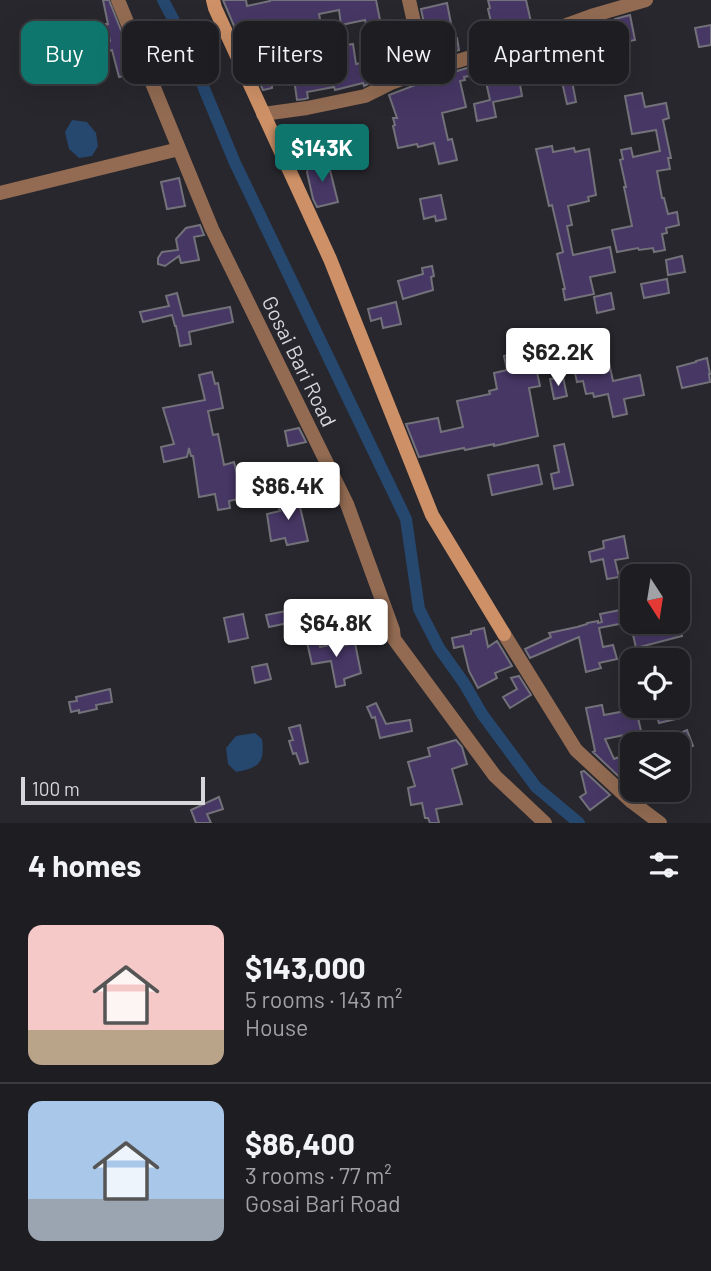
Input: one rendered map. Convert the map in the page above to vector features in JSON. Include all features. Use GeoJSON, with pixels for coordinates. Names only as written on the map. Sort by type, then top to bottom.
{"type":"FeatureCollection","features":[{"type":"Feature","properties":{"kind":"street","name":"Gosai Bari Road"},"geometry":{"type":"LineString","coordinates":[[118,0],[212,229],[347,504],[394,639],[495,776],[545,823]]}},
{"type":"Feature","properties":{"kind":"street"},"geometry":{"type":"LineString","coordinates":[[213,0],[330,259],[432,515],[576,750],[632,802],[660,823]]}},
{"type":"Feature","properties":{"kind":"street"},"geometry":{"type":"LineString","coordinates":[[409,0],[414,21]]}},
{"type":"Feature","properties":{"kind":"street"},"geometry":{"type":"LineString","coordinates":[[455,62],[646,0]]}},
{"type":"Feature","properties":{"kind":"street"},"geometry":{"type":"LineString","coordinates":[[263,114],[365,96],[389,84]]}},
{"type":"Feature","properties":{"kind":"street"},"geometry":{"type":"LineString","coordinates":[[0,193],[179,149]]}},
{"type":"Feature","properties":{"kind":"water"},"geometry":{"type":"Polygon","coordinates":[[[72,120],[87,122],[96,133],[98,146],[92,156],[79,158],[69,149],[65,132],[72,120]]]}},
{"type":"Feature","properties":{"kind":"water"},"geometry":{"type":"Polygon","coordinates":[[[255,733],[262,739],[261,759],[250,769],[236,772],[228,764],[226,748],[236,736],[255,733]]]}},
{"type":"Feature","properties":{"kind":"building"},"geometry":{"type":"Polygon","coordinates":[[[103,0],[109,0],[122,33],[122,76],[119,77],[112,50],[108,51],[110,41],[103,0]]]}},
{"type":"Feature","properties":{"kind":"building"},"geometry":{"type":"Polygon","coordinates":[[[223,0],[246,0],[247,6],[270,0],[376,0],[380,21],[365,20],[347,24],[347,21],[340,21],[339,10],[319,14],[320,21],[233,21],[233,24],[223,0]]]}},
{"type":"Feature","properties":{"kind":"building"},"geometry":{"type":"Polygon","coordinates":[[[488,0],[526,0],[531,21],[491,21],[488,0]]]}},
{"type":"Feature","properties":{"kind":"building"},"geometry":{"type":"Polygon","coordinates":[[[447,3],[450,21],[423,21],[421,9],[447,3]]]}},
{"type":"Feature","properties":{"kind":"building"},"geometry":{"type":"Polygon","coordinates":[[[630,15],[635,40],[629,41],[629,21],[615,19],[630,15]]]}},
{"type":"Feature","properties":{"kind":"building"},"geometry":{"type":"Polygon","coordinates":[[[711,25],[711,45],[699,47],[695,28],[711,25]]]}},
{"type":"Feature","properties":{"kind":"building"},"geometry":{"type":"Polygon","coordinates":[[[457,38],[459,50],[455,51],[457,38]]]}},
{"type":"Feature","properties":{"kind":"building"},"geometry":{"type":"Polygon","coordinates":[[[353,44],[356,64],[361,63],[361,84],[335,90],[334,87],[307,92],[308,98],[297,100],[295,84],[347,84],[347,45],[353,44]]]}},
{"type":"Feature","properties":{"kind":"building"},"geometry":{"type":"Polygon","coordinates":[[[469,67],[469,76],[460,81],[466,107],[442,113],[448,140],[452,139],[457,160],[439,164],[434,143],[398,148],[393,126],[393,118],[397,118],[389,95],[418,84],[455,84],[455,72],[469,67]]]}},
{"type":"Feature","properties":{"kind":"building"},"geometry":{"type":"Polygon","coordinates":[[[260,84],[272,84],[272,88],[263,90],[260,84]]]}},
{"type":"Feature","properties":{"kind":"building"},"geometry":{"type":"Polygon","coordinates":[[[486,84],[520,84],[522,96],[493,102],[496,117],[477,121],[474,104],[490,100],[486,84]]]}},
{"type":"Feature","properties":{"kind":"building"},"geometry":{"type":"Polygon","coordinates":[[[562,84],[573,84],[576,102],[567,104],[562,84]]]}},
{"type":"Feature","properties":{"kind":"building"},"geometry":{"type":"Polygon","coordinates":[[[642,93],[645,107],[666,103],[669,118],[663,120],[671,158],[668,158],[670,169],[657,171],[668,214],[677,212],[679,225],[666,228],[667,233],[662,234],[665,250],[654,252],[653,248],[638,248],[617,252],[612,230],[632,226],[620,160],[623,159],[621,150],[631,148],[633,157],[660,151],[656,130],[632,134],[625,96],[642,93]]]}},
{"type":"Feature","properties":{"kind":"building"},"geometry":{"type":"Polygon","coordinates":[[[552,146],[553,152],[574,148],[575,152],[589,149],[596,195],[588,197],[589,201],[568,206],[572,225],[567,226],[573,255],[610,247],[615,272],[590,277],[594,294],[565,300],[557,254],[563,252],[536,149],[552,146]]]}},
{"type":"Feature","properties":{"kind":"building"},"geometry":{"type":"Polygon","coordinates":[[[327,158],[338,202],[317,207],[307,172],[308,169],[318,166],[317,161],[327,158]]]}},
{"type":"Feature","properties":{"kind":"building"},"geometry":{"type":"Polygon","coordinates":[[[179,178],[185,206],[167,209],[161,182],[179,178]]]}},
{"type":"Feature","properties":{"kind":"building"},"geometry":{"type":"Polygon","coordinates":[[[441,195],[446,219],[436,221],[435,216],[424,219],[420,199],[441,195]]]}},
{"type":"Feature","properties":{"kind":"building"},"geometry":{"type":"Polygon","coordinates":[[[200,225],[204,235],[194,237],[199,260],[181,263],[179,256],[165,266],[158,264],[162,252],[178,250],[176,239],[186,228],[200,225]]]}},
{"type":"Feature","properties":{"kind":"building"},"geometry":{"type":"Polygon","coordinates":[[[682,256],[685,272],[668,275],[666,260],[682,256]]]}},
{"type":"Feature","properties":{"kind":"building"},"geometry":{"type":"Polygon","coordinates":[[[432,266],[433,290],[403,299],[398,281],[423,274],[422,268],[432,266]]]}},
{"type":"Feature","properties":{"kind":"building"},"geometry":{"type":"Polygon","coordinates":[[[667,279],[669,293],[644,298],[641,284],[667,279]]]}},
{"type":"Feature","properties":{"kind":"building"},"geometry":{"type":"Polygon","coordinates":[[[177,293],[183,316],[230,307],[233,322],[189,332],[191,344],[180,346],[172,315],[143,322],[140,312],[169,306],[166,296],[177,293]]]}},
{"type":"Feature","properties":{"kind":"building"},"geometry":{"type":"Polygon","coordinates":[[[611,293],[614,309],[597,313],[594,297],[611,293]]]}},
{"type":"Feature","properties":{"kind":"building"},"geometry":{"type":"Polygon","coordinates":[[[396,302],[401,324],[383,328],[381,318],[371,321],[368,309],[396,302]]]}},
{"type":"Feature","properties":{"kind":"building"},"geometry":{"type":"Polygon","coordinates":[[[521,352],[524,365],[535,363],[540,386],[529,388],[538,436],[494,446],[464,448],[419,457],[406,424],[438,418],[441,432],[463,427],[457,401],[490,394],[489,391],[497,389],[494,373],[507,370],[504,356],[521,352]]]}},
{"type":"Feature","properties":{"kind":"building"},"geometry":{"type":"Polygon","coordinates":[[[586,352],[588,362],[608,358],[613,381],[640,375],[644,395],[624,399],[627,414],[613,417],[608,394],[594,397],[593,393],[586,394],[583,381],[577,382],[571,355],[586,352]]]}},
{"type":"Feature","properties":{"kind":"building"},"geometry":{"type":"Polygon","coordinates":[[[707,358],[710,382],[682,388],[677,367],[707,358]]]}},
{"type":"Feature","properties":{"kind":"building"},"geometry":{"type":"Polygon","coordinates":[[[212,372],[215,384],[218,383],[223,408],[208,411],[213,435],[218,434],[224,465],[234,462],[243,498],[229,501],[230,508],[218,510],[215,494],[199,497],[193,456],[189,448],[187,457],[164,462],[161,447],[174,444],[163,408],[205,400],[199,375],[212,372]]]}},
{"type":"Feature","properties":{"kind":"building"},"geometry":{"type":"Polygon","coordinates":[[[563,377],[567,396],[554,399],[550,379],[563,377]]]}},
{"type":"Feature","properties":{"kind":"building"},"geometry":{"type":"Polygon","coordinates":[[[299,428],[306,442],[288,446],[285,431],[299,428]]]}},
{"type":"Feature","properties":{"kind":"building"},"geometry":{"type":"Polygon","coordinates":[[[564,444],[573,485],[554,489],[551,474],[559,472],[554,446],[564,444]]]}},
{"type":"Feature","properties":{"kind":"building"},"geometry":{"type":"Polygon","coordinates":[[[538,465],[542,484],[492,495],[488,475],[538,465]]]}},
{"type":"Feature","properties":{"kind":"building"},"geometry":{"type":"Polygon","coordinates":[[[300,496],[308,541],[287,545],[285,538],[271,541],[267,514],[280,511],[280,500],[300,496]]]}},
{"type":"Feature","properties":{"kind":"building"},"geometry":{"type":"Polygon","coordinates":[[[624,536],[628,558],[615,560],[619,577],[607,579],[603,559],[591,562],[589,552],[604,548],[603,541],[624,536]]]}},
{"type":"Feature","properties":{"kind":"building"},"geometry":{"type":"Polygon","coordinates":[[[620,610],[620,624],[599,628],[603,647],[613,645],[617,659],[599,663],[601,668],[586,672],[579,637],[530,658],[525,649],[551,637],[549,633],[602,622],[600,614],[620,610]]]}},
{"type":"Feature","properties":{"kind":"building"},"geometry":{"type":"Polygon","coordinates":[[[286,611],[288,623],[269,627],[266,615],[286,611]]]}},
{"type":"Feature","properties":{"kind":"building"},"geometry":{"type":"Polygon","coordinates":[[[376,612],[384,637],[369,640],[363,615],[376,612]]]}},
{"type":"Feature","properties":{"kind":"building"},"geometry":{"type":"Polygon","coordinates":[[[243,614],[248,638],[229,642],[224,618],[243,614]]]}},
{"type":"Feature","properties":{"kind":"building"},"geometry":{"type":"Polygon","coordinates":[[[484,628],[488,647],[497,641],[512,666],[495,673],[497,678],[478,688],[469,671],[463,646],[454,648],[452,638],[484,628]]]}},
{"type":"Feature","properties":{"kind":"building"},"geometry":{"type":"Polygon","coordinates":[[[633,634],[681,634],[682,636],[636,648],[633,634]]]}},
{"type":"Feature","properties":{"kind":"building"},"geometry":{"type":"Polygon","coordinates":[[[318,635],[320,647],[355,643],[361,673],[344,679],[345,685],[336,687],[331,661],[312,664],[306,638],[318,635]]]}},
{"type":"Feature","properties":{"kind":"building"},"geometry":{"type":"Polygon","coordinates":[[[267,664],[271,679],[255,683],[252,667],[267,664]]]}},
{"type":"Feature","properties":{"kind":"building"},"geometry":{"type":"Polygon","coordinates":[[[519,676],[531,695],[510,708],[503,697],[517,689],[511,678],[519,676]]]}},
{"type":"Feature","properties":{"kind":"building"},"geometry":{"type":"Polygon","coordinates":[[[110,689],[112,702],[96,705],[97,709],[71,712],[69,702],[77,701],[76,697],[110,689]]]}},
{"type":"Feature","properties":{"kind":"building"},"geometry":{"type":"Polygon","coordinates":[[[376,703],[386,724],[410,720],[412,731],[380,738],[375,717],[372,718],[367,707],[376,703]]]}},
{"type":"Feature","properties":{"kind":"building"},"geometry":{"type":"Polygon","coordinates":[[[602,705],[604,715],[620,712],[620,718],[638,718],[641,732],[620,732],[620,736],[605,739],[614,759],[620,757],[620,778],[593,752],[595,751],[586,708],[602,705]]]}},
{"type":"Feature","properties":{"kind":"building"},"geometry":{"type":"Polygon","coordinates":[[[657,718],[680,718],[659,723],[657,718]]]}},
{"type":"Feature","properties":{"kind":"building"},"geometry":{"type":"Polygon","coordinates":[[[300,725],[308,762],[300,764],[289,741],[293,740],[289,728],[300,725]]]}},
{"type":"Feature","properties":{"kind":"building"},"geometry":{"type":"Polygon","coordinates":[[[456,740],[462,747],[467,764],[452,769],[462,804],[436,809],[439,823],[430,823],[428,818],[425,818],[422,803],[411,805],[408,788],[415,786],[408,762],[430,756],[428,748],[456,740]]]}},
{"type":"Feature","properties":{"kind":"building"},"geometry":{"type":"Polygon","coordinates":[[[584,771],[610,795],[590,810],[580,797],[586,793],[581,772],[584,771]]]}},
{"type":"Feature","properties":{"kind":"building"},"geometry":{"type":"Polygon","coordinates":[[[219,797],[223,809],[207,814],[211,823],[196,823],[191,810],[219,797]]]}},
{"type":"Feature","properties":{"kind":"waterway"},"geometry":{"type":"LineString","coordinates":[[163,0],[183,38],[235,163],[406,519],[419,609],[439,648],[482,714],[536,787],[579,823]]}}]}
